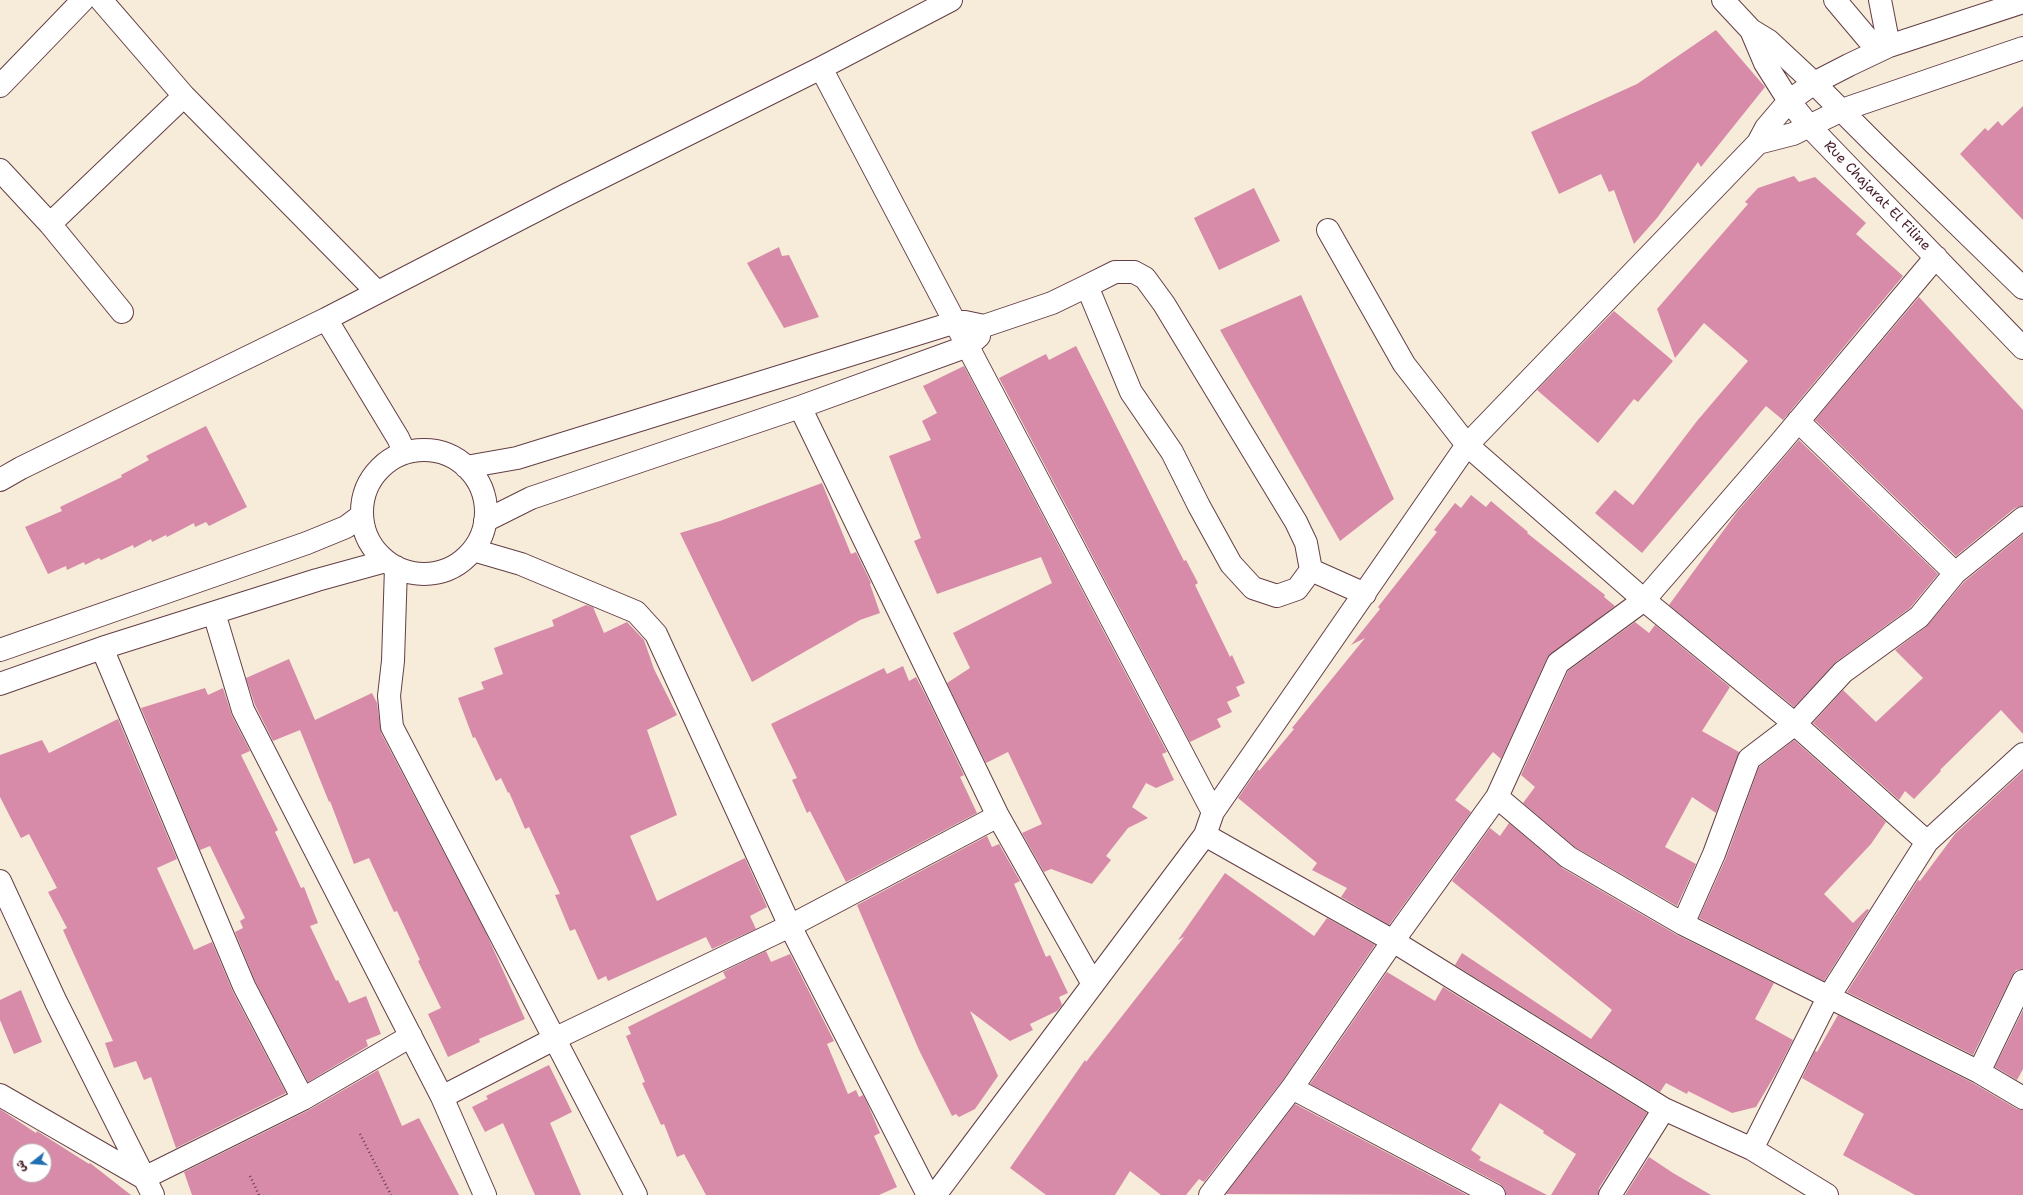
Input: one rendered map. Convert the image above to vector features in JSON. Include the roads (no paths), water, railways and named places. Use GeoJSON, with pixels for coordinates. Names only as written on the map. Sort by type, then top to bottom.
{"type":"FeatureCollection","features":[{"type":"Feature","properties":{"kind":"street"},"geometry":{"type":"LineString","coordinates":[[0,86],[83,0]]}},
{"type":"Feature","properties":{"kind":"street"},"geometry":{"type":"LineString","coordinates":[[101,0],[184,96],[377,292]]}},
{"type":"Feature","properties":{"kind":"street"},"geometry":{"type":"LineString","coordinates":[[0,480],[21,468],[326,319],[821,68],[951,0]]}},
{"type":"Feature","properties":{"kind":"street","name":"Rue Chajarat El Filine"},"geometry":{"type":"LineString","coordinates":[[1722,0],[1751,30],[1769,40],[1814,83],[1876,146],[2023,288]]}},
{"type":"Feature","properties":{"kind":"street"},"geometry":{"type":"LineString","coordinates":[[1835,0],[1884,49]]}},
{"type":"Feature","properties":{"kind":"street"},"geometry":{"type":"LineString","coordinates":[[1880,0],[1884,49]]}},
{"type":"Feature","properties":{"kind":"street"},"geometry":{"type":"LineString","coordinates":[[935,1195],[1205,836],[1213,812],[1467,445],[1758,143],[1766,128],[1789,101],[1814,83],[1884,49],[2023,2]]}},
{"type":"Feature","properties":{"kind":"street","name":"Rue Chajarat El Filine"},"geometry":{"type":"LineString","coordinates":[[1751,30],[1765,63],[1789,101],[1810,127],[1936,256],[2023,348]]}},
{"type":"Feature","properties":{"kind":"street"},"geometry":{"type":"LineString","coordinates":[[1758,143],[1810,127],[1842,110],[2023,48]]}},
{"type":"Feature","properties":{"kind":"street"},"geometry":{"type":"LineString","coordinates":[[821,68],[1213,812]]}},
{"type":"Feature","properties":{"kind":"street"},"geometry":{"type":"LineString","coordinates":[[50,224],[184,96]]}},
{"type":"Feature","properties":{"kind":"street"},"geometry":{"type":"LineString","coordinates":[[0,170],[50,224],[122,312]]}},
{"type":"Feature","properties":{"kind":"street"},"geometry":{"type":"LineString","coordinates":[[1328,230],[1404,364],[1467,445],[1644,600],[1795,724],[1927,842]]}},
{"type":"Feature","properties":{"kind":"street"},"geometry":{"type":"LineString","coordinates":[[1210,1195],[1292,1088],[1393,941],[1497,797],[1558,663],[1644,600],[1798,421],[1936,256]]}},
{"type":"Feature","properties":{"kind":"street"},"geometry":{"type":"LineString","coordinates":[[466,467],[517,458],[956,322],[965,322],[984,326],[1052,303],[1115,272],[1134,272],[1145,278],[1152,287],[1198,357],[1296,522],[1306,543],[1311,570],[1297,589],[1277,596],[1253,588],[1236,569],[1199,506],[1172,452],[1131,392],[1087,286]]}},
{"type":"Feature","properties":{"kind":"street"},"geometry":{"type":"LineString","coordinates":[[326,319],[398,438],[405,453]]}},
{"type":"Feature","properties":{"kind":"street"},"geometry":{"type":"LineString","coordinates":[[485,521],[531,498],[800,407],[968,346],[978,337],[984,326]]}},
{"type":"Feature","properties":{"kind":"street"},"geometry":{"type":"LineString","coordinates":[[800,407],[998,816],[1093,984]]}},
{"type":"Feature","properties":{"kind":"street"},"geometry":{"type":"LineString","coordinates":[[1798,421],[1955,573]]}},
{"type":"Feature","properties":{"kind":"street"},"geometry":{"type":"LineString","coordinates":[[435,451],[453,457],[466,467],[476,480],[483,494],[485,521],[480,536],[472,550],[461,562],[441,572],[429,574],[413,573],[391,564],[374,550],[366,536],[362,516],[363,498],[375,473],[388,461],[405,453],[435,451]]}},
{"type":"Feature","properties":{"kind":"street"},"geometry":{"type":"LineString","coordinates":[[0,650],[307,543],[346,527],[362,516]]}},
{"type":"Feature","properties":{"kind":"street"},"geometry":{"type":"LineString","coordinates":[[1683,924],[1714,854],[1749,759],[1795,724],[1843,672],[1919,617],[1955,573],[2023,518]]}},
{"type":"Feature","properties":{"kind":"street"},"geometry":{"type":"LineString","coordinates":[[472,550],[521,564],[636,612],[656,634],[790,926],[928,1195]]}},
{"type":"Feature","properties":{"kind":"street"},"geometry":{"type":"LineString","coordinates":[[0,684],[102,648],[317,580],[391,564]]}},
{"type":"Feature","properties":{"kind":"street"},"geometry":{"type":"LineString","coordinates":[[391,564],[393,660],[389,696],[392,727],[636,1195]]}},
{"type":"Feature","properties":{"kind":"street"},"geometry":{"type":"LineString","coordinates":[[1311,570],[1365,594]]}},
{"type":"Feature","properties":{"kind":"street"},"geometry":{"type":"LineString","coordinates":[[214,613],[243,710],[442,1097],[485,1195]]}},
{"type":"Feature","properties":{"kind":"street"},"geometry":{"type":"LineString","coordinates":[[102,648],[241,979],[303,1099]]}},
{"type":"Feature","properties":{"kind":"street"},"geometry":{"type":"LineString","coordinates":[[1752,1149],[1828,998],[1927,842],[2023,754]]}},
{"type":"Feature","properties":{"kind":"street"},"geometry":{"type":"LineString","coordinates":[[1497,797],[1568,857],[1683,924],[1828,998],[1979,1072],[2023,1098]]}},
{"type":"Feature","properties":{"kind":"street"},"geometry":{"type":"LineString","coordinates":[[442,1097],[554,1039],[790,926],[998,816]]}},
{"type":"Feature","properties":{"kind":"street"},"geometry":{"type":"LineString","coordinates":[[1205,836],[1393,941],[1664,1109],[1752,1149],[1827,1195]]}},
{"type":"Feature","properties":{"kind":"street"},"geometry":{"type":"LineString","coordinates":[[0,881],[56,1002],[148,1186]]}},
{"type":"Feature","properties":{"kind":"street"},"geometry":{"type":"LineString","coordinates":[[1979,1072],[2023,981]]}},
{"type":"Feature","properties":{"kind":"street"},"geometry":{"type":"LineString","coordinates":[[148,1186],[303,1099],[411,1036]]}},
{"type":"Feature","properties":{"kind":"street"},"geometry":{"type":"LineString","coordinates":[[1292,1088],[1494,1195]]}},
{"type":"Feature","properties":{"kind":"street"},"geometry":{"type":"LineString","coordinates":[[0,1095],[148,1186]]}},
{"type":"Feature","properties":{"kind":"street"},"geometry":{"type":"LineString","coordinates":[[1610,1195],[1664,1109]]}}]}
